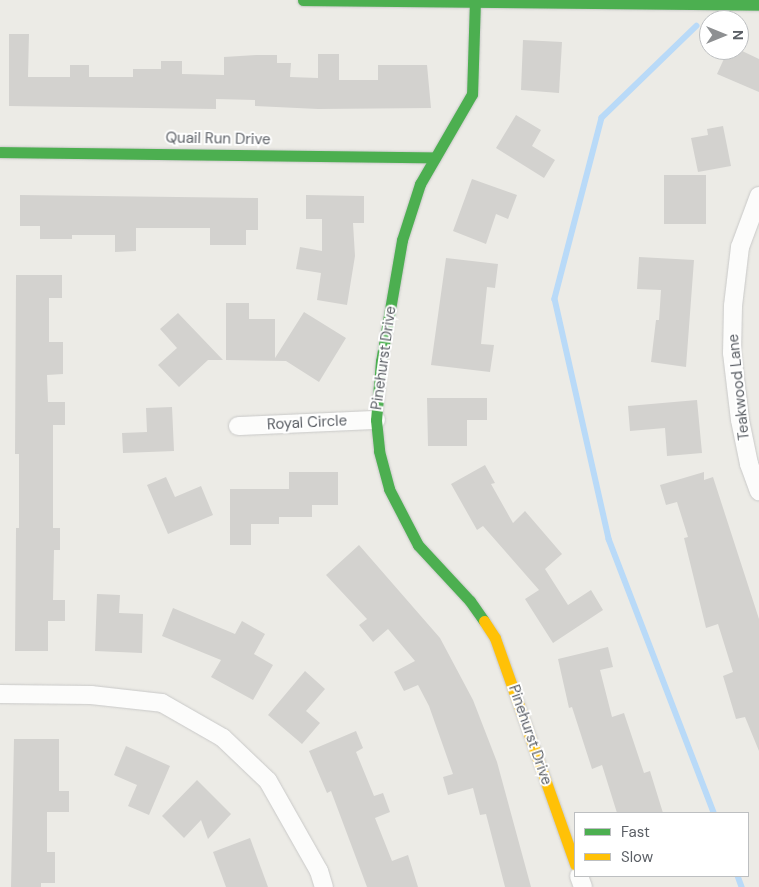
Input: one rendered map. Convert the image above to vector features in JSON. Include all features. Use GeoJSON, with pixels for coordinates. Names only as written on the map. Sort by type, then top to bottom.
{"type":"FeatureCollection","features":[{"type":"Feature","properties":{"kind":"street"},"geometry":{"type":"LineString","coordinates":[[304,0],[725,2],[759,5]]}},
{"type":"Feature","properties":{"kind":"street","name":"Pinehurst Drive"},"geometry":{"type":"LineString","coordinates":[[475,1],[475,76],[472,94],[420,184],[402,240],[381,362],[376,420],[378,451],[389,489],[402,518],[418,545],[470,601],[494,638],[574,861]]}},
{"type":"Feature","properties":{"kind":"street","name":"Quail Run Drive"},"geometry":{"type":"LineString","coordinates":[[0,152],[435,157]]}},
{"type":"Feature","properties":{"kind":"street","name":"Teakwood Lane"},"geometry":{"type":"LineString","coordinates":[[759,196],[740,247],[733,306],[732,353],[740,420],[749,464],[759,491]]}},
{"type":"Feature","properties":{"kind":"street","name":"Royal Circle"},"geometry":{"type":"LineString","coordinates":[[238,426],[376,420]]}},
{"type":"Feature","properties":{"kind":"street"},"geometry":{"type":"LineString","coordinates":[[0,694],[91,695],[162,703],[223,738],[268,781],[319,870],[324,887]]}},
{"type":"Feature","properties":{"kind":"building"},"geometry":{"type":"Polygon","coordinates":[[[9,34],[29,34],[28,77],[70,77],[70,65],[89,65],[89,77],[133,77],[133,69],[161,69],[161,61],[182,61],[182,74],[224,75],[224,57],[256,55],[277,55],[277,63],[291,63],[290,77],[318,78],[318,54],[339,54],[339,80],[378,80],[378,65],[427,65],[431,108],[318,109],[255,106],[255,100],[216,99],[216,109],[9,106],[9,34]]]}},
{"type":"Feature","properties":{"kind":"building"},"geometry":{"type":"Polygon","coordinates":[[[523,40],[562,42],[559,93],[521,90],[523,40]]]}},
{"type":"Feature","properties":{"kind":"building"},"geometry":{"type":"Polygon","coordinates":[[[749,54],[759,59],[759,92],[717,74],[723,60],[749,60],[749,54]]]}},
{"type":"Feature","properties":{"kind":"building"},"geometry":{"type":"Polygon","coordinates":[[[516,115],[541,130],[532,146],[555,160],[544,178],[496,148],[516,115]]]}},
{"type":"Feature","properties":{"kind":"building"},"geometry":{"type":"Polygon","coordinates":[[[723,126],[731,166],[698,172],[691,138],[708,135],[707,129],[723,126]]]}},
{"type":"Feature","properties":{"kind":"building"},"geometry":{"type":"Polygon","coordinates":[[[664,175],[706,175],[706,224],[664,224],[664,175]]]}},
{"type":"Feature","properties":{"kind":"building"},"geometry":{"type":"Polygon","coordinates":[[[472,179],[517,195],[508,219],[496,214],[486,244],[453,231],[472,179]]]}},
{"type":"Feature","properties":{"kind":"building"},"geometry":{"type":"Polygon","coordinates":[[[20,195],[258,198],[258,230],[246,230],[246,245],[210,245],[210,228],[136,228],[136,251],[115,252],[115,235],[72,235],[72,239],[40,239],[40,226],[20,226],[20,195]]]}},
{"type":"Feature","properties":{"kind":"building"},"geometry":{"type":"Polygon","coordinates":[[[306,195],[364,196],[364,223],[353,223],[355,256],[347,305],[317,300],[321,273],[296,269],[300,247],[322,251],[322,219],[306,219],[306,195]]]}},
{"type":"Feature","properties":{"kind":"building"},"geometry":{"type":"Polygon","coordinates":[[[639,257],[694,260],[686,367],[651,362],[656,320],[659,320],[661,290],[637,289],[639,257]]]}},
{"type":"Feature","properties":{"kind":"building"},"geometry":{"type":"Polygon","coordinates":[[[446,258],[498,264],[495,288],[487,287],[481,344],[494,345],[490,372],[431,365],[446,258]]]}},
{"type":"Feature","properties":{"kind":"building"},"geometry":{"type":"Polygon","coordinates":[[[16,275],[62,275],[62,298],[49,298],[49,342],[63,342],[63,374],[47,375],[48,402],[65,402],[65,425],[53,425],[53,528],[60,528],[60,550],[54,550],[53,600],[65,600],[65,621],[48,621],[48,651],[15,651],[16,528],[19,528],[19,454],[15,454],[16,275]]]}},
{"type":"Feature","properties":{"kind":"building"},"geometry":{"type":"Polygon","coordinates":[[[226,303],[249,303],[249,319],[275,319],[275,358],[304,312],[346,338],[319,382],[286,361],[226,360],[226,303]]]}},
{"type":"Feature","properties":{"kind":"building"},"geometry":{"type":"Polygon","coordinates":[[[178,313],[223,360],[208,360],[179,387],[158,365],[177,348],[160,329],[178,313]]]}},
{"type":"Feature","properties":{"kind":"building"},"geometry":{"type":"Polygon","coordinates":[[[427,398],[487,398],[487,420],[467,420],[467,446],[428,446],[427,398]]]}},
{"type":"Feature","properties":{"kind":"building"},"geometry":{"type":"Polygon","coordinates":[[[697,400],[702,453],[667,456],[665,428],[630,431],[628,406],[697,400]]]}},
{"type":"Feature","properties":{"kind":"building"},"geometry":{"type":"Polygon","coordinates":[[[172,407],[174,451],[123,453],[122,433],[147,432],[146,408],[172,407]]]}},
{"type":"Feature","properties":{"kind":"building"},"geometry":{"type":"Polygon","coordinates":[[[485,465],[495,483],[491,484],[513,523],[525,511],[562,554],[545,569],[568,605],[591,590],[603,610],[553,643],[525,599],[539,590],[483,526],[477,530],[451,484],[485,465]]]}},
{"type":"Feature","properties":{"kind":"building"},"geometry":{"type":"Polygon","coordinates":[[[289,472],[338,472],[338,505],[312,505],[312,517],[279,517],[279,524],[251,524],[251,545],[230,545],[230,489],[289,489],[289,472]]]}},
{"type":"Feature","properties":{"kind":"building"},"geometry":{"type":"Polygon","coordinates":[[[704,472],[704,480],[713,477],[759,619],[759,751],[745,717],[736,719],[723,676],[733,672],[718,624],[706,628],[684,538],[688,537],[677,502],[666,505],[660,485],[704,472]]]}},
{"type":"Feature","properties":{"kind":"building"},"geometry":{"type":"Polygon","coordinates":[[[166,477],[175,497],[201,486],[213,515],[168,534],[147,485],[166,477]]]}},
{"type":"Feature","properties":{"kind":"building"},"geometry":{"type":"Polygon","coordinates":[[[359,545],[440,638],[473,700],[497,762],[531,887],[505,887],[486,814],[480,815],[473,788],[448,795],[443,777],[453,774],[429,706],[418,685],[404,691],[394,672],[415,661],[388,629],[373,642],[359,625],[367,619],[326,575],[359,545]]]}},
{"type":"Feature","properties":{"kind":"building"},"geometry":{"type":"Polygon","coordinates":[[[97,594],[120,595],[119,613],[143,614],[142,653],[95,651],[97,594]]]}},
{"type":"Feature","properties":{"kind":"building"},"geometry":{"type":"Polygon","coordinates":[[[173,608],[235,634],[242,621],[265,634],[254,654],[273,665],[253,700],[211,677],[221,660],[162,636],[173,608]]]}},
{"type":"Feature","properties":{"kind":"building"},"geometry":{"type":"Polygon","coordinates":[[[608,647],[613,667],[600,670],[612,717],[624,713],[644,773],[650,771],[663,812],[617,812],[602,765],[592,769],[572,707],[569,708],[558,659],[608,647]]]}},
{"type":"Feature","properties":{"kind":"building"},"geometry":{"type":"Polygon","coordinates":[[[305,671],[325,689],[306,711],[320,723],[302,744],[268,715],[305,671]]]}},
{"type":"Feature","properties":{"kind":"building"},"geometry":{"type":"Polygon","coordinates":[[[356,731],[363,748],[356,752],[374,796],[383,793],[390,812],[375,818],[392,861],[408,855],[418,887],[367,887],[331,791],[327,793],[309,751],[356,731]]]}},
{"type":"Feature","properties":{"kind":"building"},"geometry":{"type":"Polygon","coordinates":[[[14,739],[59,739],[59,791],[69,791],[69,812],[47,812],[47,852],[55,852],[55,883],[41,883],[41,887],[11,887],[14,739]]]}},
{"type":"Feature","properties":{"kind":"building"},"geometry":{"type":"Polygon","coordinates":[[[126,746],[170,766],[149,815],[128,806],[137,785],[114,775],[126,746]]]}},
{"type":"Feature","properties":{"kind":"building"},"geometry":{"type":"Polygon","coordinates":[[[197,780],[231,814],[208,839],[201,820],[184,838],[162,816],[197,780]]]}},
{"type":"Feature","properties":{"kind":"building"},"geometry":{"type":"Polygon","coordinates":[[[250,838],[268,887],[226,887],[213,852],[250,838]]]}},
{"type":"Feature","properties":{"kind":"waterway"},"geometry":{"type":"LineString","coordinates":[[697,26],[602,118],[555,299],[609,539],[714,812]]}},
{"type":"Feature","properties":{"kind":"waterway"},"geometry":{"type":"LineString","coordinates":[[738,877],[742,887]]}},
{"type":"Feature","properties":{"kind":"traffic: fast"},"geometry":{"type":"LineString","coordinates":[[303,0],[759,5]]}},
{"type":"Feature","properties":{"kind":"traffic: fast"},"geometry":{"type":"LineString","coordinates":[[475,0],[472,94],[420,184],[402,240],[381,361],[376,420],[379,451],[389,489],[418,545],[470,601],[484,621]]}},
{"type":"Feature","properties":{"kind":"traffic: fast"},"geometry":{"type":"LineString","coordinates":[[0,152],[435,157]]}},
{"type":"Feature","properties":{"kind":"traffic: slow"},"geometry":{"type":"LineString","coordinates":[[484,621],[495,638],[574,861]]}}]}
